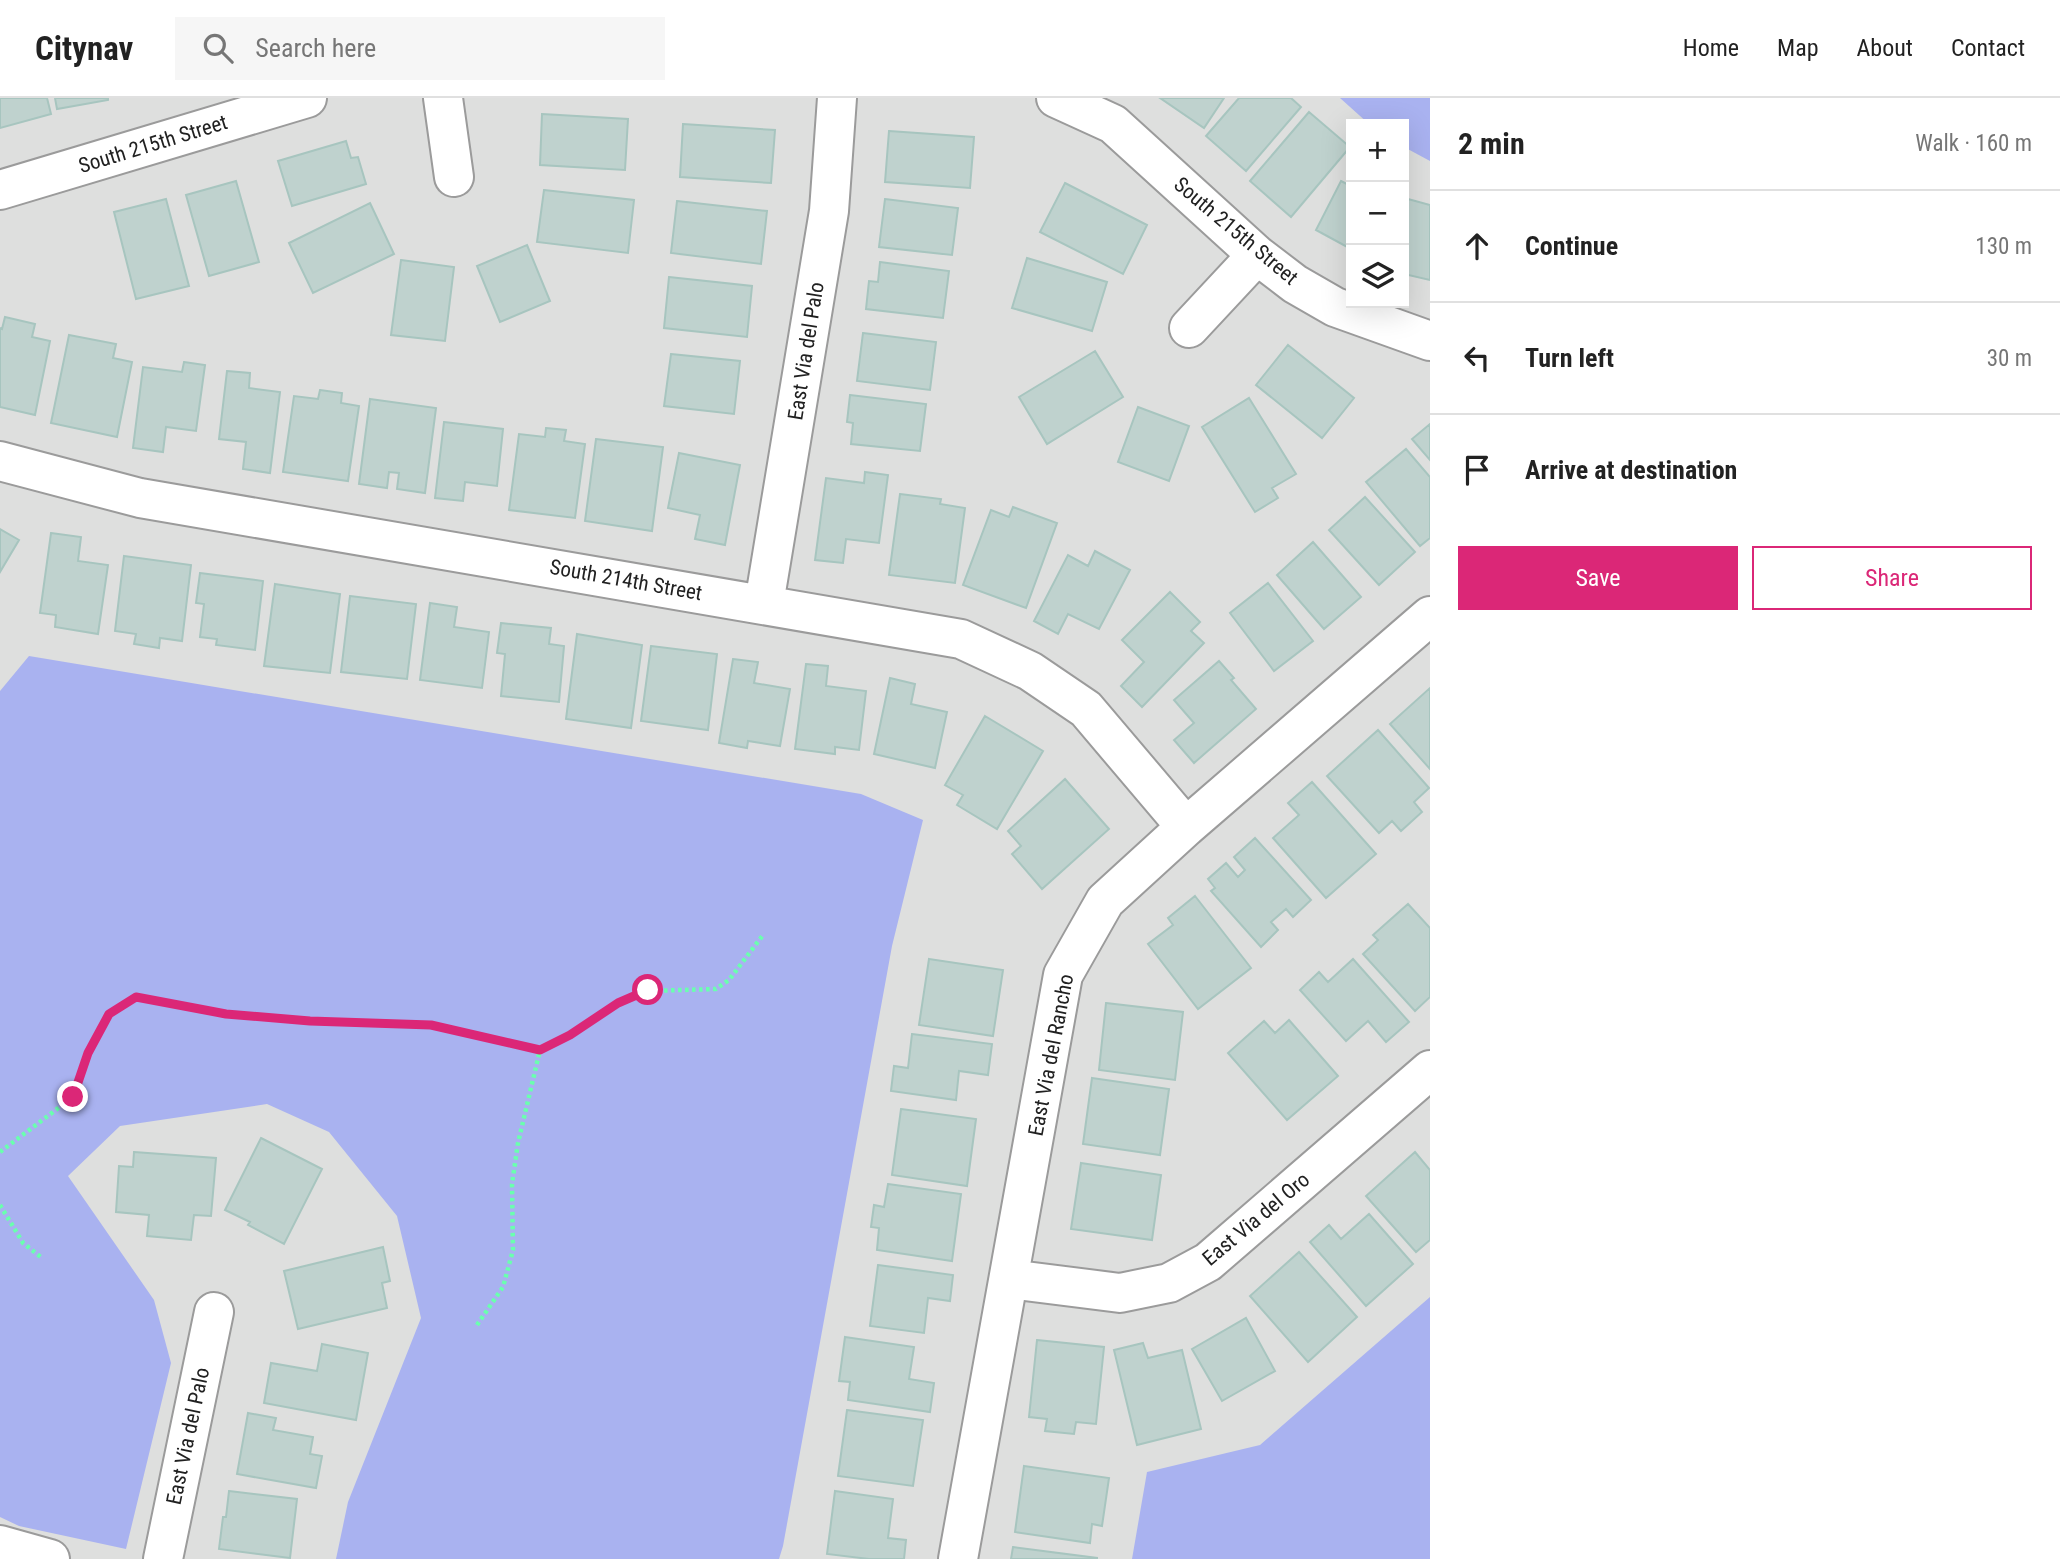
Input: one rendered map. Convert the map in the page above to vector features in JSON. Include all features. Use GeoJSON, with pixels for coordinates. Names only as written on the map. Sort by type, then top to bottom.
{"type":"FeatureCollection","features":[{"type":"Feature","properties":{"kind":"street","name":"South 215th Street"},"geometry":{"type":"LineString","coordinates":[[0,190],[307,98]]}},
{"type":"Feature","properties":{"kind":"street"},"geometry":{"type":"LineString","coordinates":[[443,98],[454,177]]}},
{"type":"Feature","properties":{"kind":"street","name":"East Via del Palo"},"geometry":{"type":"LineString","coordinates":[[764,604],[829,211],[837,98]]}},
{"type":"Feature","properties":{"kind":"street","name":"South 215th Street"},"geometry":{"type":"LineString","coordinates":[[1056,98],[1113,124],[1257,255],[1295,284],[1335,307],[1430,341]]}},
{"type":"Feature","properties":{"kind":"street"},"geometry":{"type":"LineString","coordinates":[[1189,328],[1257,255]]}},
{"type":"Feature","properties":{"kind":"street","name":"South 214th Street"},"geometry":{"type":"LineString","coordinates":[[0,461],[140,498],[961,639],[1030,671],[1086,709],[1186,827]]}},
{"type":"Feature","properties":{"kind":"street","name":"East Via del Rancho"},"geometry":{"type":"LineString","coordinates":[[958,1559],[1063,975],[1105,901],[1186,827],[1430,616]]}},
{"type":"Feature","properties":{"kind":"street","name":"East Via del Oro"},"geometry":{"type":"LineString","coordinates":[[1009,1279],[1120,1293],[1169,1283],[1208,1262],[1430,1070]]}},
{"type":"Feature","properties":{"kind":"street","name":"East Via del Palo"},"geometry":{"type":"LineString","coordinates":[[163,1559],[214,1312]]}},
{"type":"Feature","properties":{"kind":"street"},"geometry":{"type":"LineString","coordinates":[[0,1545],[50,1559]]}},
{"type":"Feature","properties":{"kind":"path"},"geometry":{"type":"LineString","coordinates":[[0,1152],[73,1097],[88,1053],[109,1014],[136,997],[226,1014],[310,1021],[431,1025],[540,1050],[570,1035],[618,1003],[648,990],[716,989],[729,980],[763,935]]}},
{"type":"Feature","properties":{"kind":"path"},"geometry":{"type":"LineString","coordinates":[[478,1325],[503,1287],[513,1250],[512,1184],[518,1143],[540,1050]]}},
{"type":"Feature","properties":{"kind":"path"},"geometry":{"type":"LineString","coordinates":[[0,1205],[23,1243],[42,1258]]}},
{"type":"Feature","properties":{"kind":"shaded area"},"geometry":{"type":"Polygon","coordinates":[[[0,98],[1430,98],[1430,1559],[0,1559],[0,98]]]}},
{"type":"Feature","properties":{"kind":"shaded area"},"geometry":{"type":"Polygon","coordinates":[[[1340,98],[1430,98],[1430,161],[1409,150],[1409,119],[1363,119],[1340,98]]]}},
{"type":"Feature","properties":{"kind":"shaded area"},"geometry":{"type":"Polygon","coordinates":[[[29,656],[861,794],[923,820],[892,946],[779,1559],[336,1559],[348,1502],[421,1318],[397,1216],[329,1132],[267,1104],[120,1126],[68,1176],[154,1300],[171,1363],[126,1549],[19,1526],[0,1517],[0,691],[29,656]]]}},
{"type":"Feature","properties":{"kind":"shaded area"},"geometry":{"type":"Polygon","coordinates":[[[1430,1297],[1430,1559],[1132,1559],[1147,1472],[1260,1445],[1430,1297]]]}},
{"type":"Feature","properties":{"kind":"building"},"geometry":{"type":"Polygon","coordinates":[[[0,98],[47,98],[51,114],[0,128],[0,98]]]}},
{"type":"Feature","properties":{"kind":"building"},"geometry":{"type":"Polygon","coordinates":[[[55,98],[108,98],[108,100],[57,109],[55,98]]]}},
{"type":"Feature","properties":{"kind":"building"},"geometry":{"type":"Polygon","coordinates":[[[1160,98],[1224,98],[1204,128],[1160,98]]]}},
{"type":"Feature","properties":{"kind":"building"},"geometry":{"type":"Polygon","coordinates":[[[1239,98],[1291,98],[1301,107],[1246,171],[1206,136],[1239,98]]]}},
{"type":"Feature","properties":{"kind":"building"},"geometry":{"type":"Polygon","coordinates":[[[1309,112],[1346,144],[1346,152],[1291,217],[1250,181],[1309,112]]]}},
{"type":"Feature","properties":{"kind":"building"},"geometry":{"type":"Polygon","coordinates":[[[542,114],[628,119],[625,170],[540,165],[542,114]]]}},
{"type":"Feature","properties":{"kind":"building"},"geometry":{"type":"Polygon","coordinates":[[[683,124],[775,130],[771,183],[680,177],[683,124]]]}},
{"type":"Feature","properties":{"kind":"building"},"geometry":{"type":"Polygon","coordinates":[[[889,131],[974,137],[970,188],[885,182],[889,131]]]}},
{"type":"Feature","properties":{"kind":"building"},"geometry":{"type":"Polygon","coordinates":[[[346,141],[351,158],[358,157],[366,184],[292,206],[278,161],[346,141]]]}},
{"type":"Feature","properties":{"kind":"building"},"geometry":{"type":"Polygon","coordinates":[[[236,181],[259,262],[209,276],[186,195],[236,181]]]}},
{"type":"Feature","properties":{"kind":"building"},"geometry":{"type":"Polygon","coordinates":[[[1341,181],[1346,184],[1346,246],[1316,230],[1341,181]]]}},
{"type":"Feature","properties":{"kind":"building"},"geometry":{"type":"Polygon","coordinates":[[[1065,183],[1147,225],[1123,274],[1040,232],[1065,183]]]}},
{"type":"Feature","properties":{"kind":"building"},"geometry":{"type":"Polygon","coordinates":[[[544,190],[634,200],[628,253],[537,242],[544,190]]]}},
{"type":"Feature","properties":{"kind":"building"},"geometry":{"type":"Polygon","coordinates":[[[166,199],[189,286],[136,299],[114,212],[166,199]]]}},
{"type":"Feature","properties":{"kind":"building"},"geometry":{"type":"Polygon","coordinates":[[[885,199],[958,208],[952,255],[879,247],[885,199]]]}},
{"type":"Feature","properties":{"kind":"building"},"geometry":{"type":"Polygon","coordinates":[[[1409,199],[1430,205],[1430,280],[1409,275],[1409,199]]]}},
{"type":"Feature","properties":{"kind":"building"},"geometry":{"type":"Polygon","coordinates":[[[677,201],[767,211],[761,264],[671,253],[677,201]]]}},
{"type":"Feature","properties":{"kind":"building"},"geometry":{"type":"Polygon","coordinates":[[[370,203],[394,254],[313,293],[289,243],[370,203]]]}},
{"type":"Feature","properties":{"kind":"building"},"geometry":{"type":"Polygon","coordinates":[[[527,245],[550,301],[500,322],[477,266],[527,245]]]}},
{"type":"Feature","properties":{"kind":"building"},"geometry":{"type":"Polygon","coordinates":[[[1027,258],[1107,282],[1092,331],[1012,308],[1027,258]]]}},
{"type":"Feature","properties":{"kind":"building"},"geometry":{"type":"Polygon","coordinates":[[[401,260],[454,267],[445,341],[391,335],[401,260]]]}},
{"type":"Feature","properties":{"kind":"building"},"geometry":{"type":"Polygon","coordinates":[[[880,262],[949,271],[943,318],[866,309],[869,281],[878,282],[880,262]]]}},
{"type":"Feature","properties":{"kind":"building"},"geometry":{"type":"Polygon","coordinates":[[[669,277],[752,286],[747,337],[664,328],[669,277]]]}},
{"type":"Feature","properties":{"kind":"building"},"geometry":{"type":"Polygon","coordinates":[[[5,317],[35,324],[32,337],[50,341],[35,415],[0,407],[0,328],[2,329],[5,317]]]}},
{"type":"Feature","properties":{"kind":"building"},"geometry":{"type":"Polygon","coordinates":[[[863,333],[936,342],[930,390],[857,381],[863,333]]]}},
{"type":"Feature","properties":{"kind":"building"},"geometry":{"type":"Polygon","coordinates":[[[69,335],[116,344],[113,358],[132,362],[117,437],[51,423],[69,335]]]}},
{"type":"Feature","properties":{"kind":"building"},"geometry":{"type":"Polygon","coordinates":[[[1288,345],[1354,398],[1322,438],[1256,385],[1288,345]]]}},
{"type":"Feature","properties":{"kind":"building"},"geometry":{"type":"Polygon","coordinates":[[[1095,351],[1123,397],[1047,444],[1019,397],[1095,351]]]}},
{"type":"Feature","properties":{"kind":"building"},"geometry":{"type":"Polygon","coordinates":[[[671,354],[740,361],[734,414],[664,406],[671,354]]]}},
{"type":"Feature","properties":{"kind":"building"},"geometry":{"type":"Polygon","coordinates":[[[184,362],[205,365],[196,431],[166,427],[163,452],[133,448],[143,367],[182,372],[184,362]]]}},
{"type":"Feature","properties":{"kind":"building"},"geometry":{"type":"Polygon","coordinates":[[[227,371],[250,373],[249,388],[280,392],[270,473],[243,469],[246,442],[219,439],[227,371]]]}},
{"type":"Feature","properties":{"kind":"building"},"geometry":{"type":"Polygon","coordinates":[[[320,390],[342,393],[341,403],[359,406],[348,481],[283,472],[294,396],[318,399],[320,390]]]}},
{"type":"Feature","properties":{"kind":"building"},"geometry":{"type":"Polygon","coordinates":[[[850,395],[926,404],[920,451],[851,444],[853,423],[847,422],[850,395]]]}},
{"type":"Feature","properties":{"kind":"building"},"geometry":{"type":"Polygon","coordinates":[[[1249,398],[1296,474],[1272,488],[1278,498],[1255,512],[1202,427],[1249,398]]]}},
{"type":"Feature","properties":{"kind":"building"},"geometry":{"type":"Polygon","coordinates":[[[370,399],[436,408],[425,493],[397,489],[399,473],[389,472],[387,488],[359,484],[370,399]]]}},
{"type":"Feature","properties":{"kind":"building"},"geometry":{"type":"Polygon","coordinates":[[[1138,407],[1189,426],[1169,481],[1118,462],[1138,407]]]}},
{"type":"Feature","properties":{"kind":"building"},"geometry":{"type":"Polygon","coordinates":[[[444,422],[503,429],[497,486],[465,482],[463,501],[435,498],[444,422]]]}},
{"type":"Feature","properties":{"kind":"building"},"geometry":{"type":"Polygon","coordinates":[[[1430,424],[1430,460],[1412,439],[1430,424]]]}},
{"type":"Feature","properties":{"kind":"building"},"geometry":{"type":"Polygon","coordinates":[[[546,428],[566,430],[564,441],[585,444],[575,518],[509,510],[519,434],[545,437],[546,428]]]}},
{"type":"Feature","properties":{"kind":"building"},"geometry":{"type":"Polygon","coordinates":[[[596,439],[663,447],[652,531],[585,521],[596,439]]]}},
{"type":"Feature","properties":{"kind":"building"},"geometry":{"type":"Polygon","coordinates":[[[1406,449],[1430,477],[1430,538],[1420,546],[1366,482],[1406,449]]]}},
{"type":"Feature","properties":{"kind":"building"},"geometry":{"type":"Polygon","coordinates":[[[679,453],[740,465],[725,545],[695,539],[700,515],[668,508],[679,453]]]}},
{"type":"Feature","properties":{"kind":"building"},"geometry":{"type":"Polygon","coordinates":[[[865,472],[888,475],[879,543],[846,539],[843,563],[815,560],[826,478],[864,483],[865,472]]]}},
{"type":"Feature","properties":{"kind":"building"},"geometry":{"type":"Polygon","coordinates":[[[900,494],[941,499],[940,504],[965,508],[955,583],[889,575],[900,494]]]}},
{"type":"Feature","properties":{"kind":"building"},"geometry":{"type":"Polygon","coordinates":[[[1365,497],[1415,552],[1379,585],[1329,530],[1365,497]]]}},
{"type":"Feature","properties":{"kind":"building"},"geometry":{"type":"Polygon","coordinates":[[[1013,507],[1057,523],[1026,608],[963,585],[991,510],[1009,517],[1013,507]]]}},
{"type":"Feature","properties":{"kind":"building"},"geometry":{"type":"Polygon","coordinates":[[[0,529],[19,540],[0,572],[0,529]]]}},
{"type":"Feature","properties":{"kind":"building"},"geometry":{"type":"Polygon","coordinates":[[[51,533],[81,537],[78,561],[108,565],[98,634],[55,627],[56,615],[40,613],[51,533]]]}},
{"type":"Feature","properties":{"kind":"building"},"geometry":{"type":"Polygon","coordinates":[[[1313,542],[1361,597],[1324,629],[1277,575],[1313,542]]]}},
{"type":"Feature","properties":{"kind":"building"},"geometry":{"type":"Polygon","coordinates":[[[1095,551],[1130,570],[1099,629],[1068,614],[1058,634],[1034,621],[1068,555],[1088,566],[1095,551]]]}},
{"type":"Feature","properties":{"kind":"building"},"geometry":{"type":"Polygon","coordinates":[[[124,556],[191,565],[182,641],[160,638],[159,648],[134,644],[136,634],[115,631],[124,556]]]}},
{"type":"Feature","properties":{"kind":"building"},"geometry":{"type":"Polygon","coordinates":[[[200,573],[263,581],[255,650],[216,645],[217,639],[200,637],[204,604],[196,603],[200,573]]]}},
{"type":"Feature","properties":{"kind":"building"},"geometry":{"type":"Polygon","coordinates":[[[1268,583],[1313,641],[1274,671],[1230,613],[1268,583]]]}},
{"type":"Feature","properties":{"kind":"building"},"geometry":{"type":"Polygon","coordinates":[[[275,584],[340,594],[330,673],[264,666],[275,584]]]}},
{"type":"Feature","properties":{"kind":"building"},"geometry":{"type":"Polygon","coordinates":[[[1170,592],[1200,622],[1191,631],[1204,643],[1142,707],[1121,686],[1144,662],[1122,640],[1170,592]]]}},
{"type":"Feature","properties":{"kind":"building"},"geometry":{"type":"Polygon","coordinates":[[[350,596],[416,604],[407,679],[341,672],[350,596]]]}},
{"type":"Feature","properties":{"kind":"building"},"geometry":{"type":"Polygon","coordinates":[[[430,603],[457,607],[454,627],[489,632],[482,688],[420,680],[430,603]]]}},
{"type":"Feature","properties":{"kind":"building"},"geometry":{"type":"Polygon","coordinates":[[[501,623],[551,628],[549,644],[564,646],[559,702],[501,696],[505,654],[497,653],[501,623]]]}},
{"type":"Feature","properties":{"kind":"building"},"geometry":{"type":"Polygon","coordinates":[[[577,634],[642,645],[631,728],[566,719],[577,634]]]}},
{"type":"Feature","properties":{"kind":"building"},"geometry":{"type":"Polygon","coordinates":[[[651,646],[717,654],[708,730],[641,721],[651,646]]]}},
{"type":"Feature","properties":{"kind":"building"},"geometry":{"type":"Polygon","coordinates":[[[733,659],[758,662],[754,683],[790,689],[780,746],[748,741],[747,748],[719,743],[733,659]]]}},
{"type":"Feature","properties":{"kind":"building"},"geometry":{"type":"Polygon","coordinates":[[[1219,661],[1256,709],[1194,763],[1174,740],[1194,723],[1174,700],[1219,661]]]}},
{"type":"Feature","properties":{"kind":"building"},"geometry":{"type":"Polygon","coordinates":[[[806,664],[828,666],[826,686],[866,691],[859,750],[835,747],[835,754],[795,749],[806,664]]]}},
{"type":"Feature","properties":{"kind":"building"},"geometry":{"type":"Polygon","coordinates":[[[890,678],[915,684],[911,704],[947,712],[935,768],[874,754],[890,678]]]}},
{"type":"Feature","properties":{"kind":"building"},"geometry":{"type":"Polygon","coordinates":[[[1430,688],[1430,769],[1390,724],[1430,688]]]}},
{"type":"Feature","properties":{"kind":"building"},"geometry":{"type":"Polygon","coordinates":[[[985,716],[1043,751],[997,829],[957,805],[963,795],[945,785],[985,716]]]}},
{"type":"Feature","properties":{"kind":"building"},"geometry":{"type":"Polygon","coordinates":[[[1378,730],[1429,788],[1414,802],[1422,812],[1401,831],[1392,821],[1379,833],[1327,776],[1378,730]]]}},
{"type":"Feature","properties":{"kind":"building"},"geometry":{"type":"Polygon","coordinates":[[[1065,779],[1109,829],[1042,889],[1012,854],[1021,846],[1008,831],[1065,779]]]}},
{"type":"Feature","properties":{"kind":"building"},"geometry":{"type":"Polygon","coordinates":[[[1312,782],[1376,854],[1326,898],[1273,838],[1299,815],[1288,803],[1312,782]]]}},
{"type":"Feature","properties":{"kind":"building"},"geometry":{"type":"Polygon","coordinates":[[[1255,838],[1311,900],[1293,917],[1286,909],[1271,922],[1278,930],[1261,947],[1211,891],[1215,888],[1208,879],[1226,863],[1238,877],[1245,870],[1234,857],[1255,838]]]}},
{"type":"Feature","properties":{"kind":"building"},"geometry":{"type":"Polygon","coordinates":[[[1195,896],[1251,968],[1198,1009],[1148,944],[1173,925],[1168,918],[1195,896]]]}},
{"type":"Feature","properties":{"kind":"building"},"geometry":{"type":"Polygon","coordinates":[[[1408,904],[1430,928],[1430,997],[1415,1011],[1363,954],[1378,940],[1373,935],[1408,904]]]}},
{"type":"Feature","properties":{"kind":"building"},"geometry":{"type":"Polygon","coordinates":[[[929,959],[1003,970],[993,1036],[919,1025],[929,959]]]}},
{"type":"Feature","properties":{"kind":"building"},"geometry":{"type":"Polygon","coordinates":[[[1353,959],[1409,1022],[1386,1042],[1368,1021],[1346,1041],[1300,990],[1319,972],[1328,982],[1353,959]]]}},
{"type":"Feature","properties":{"kind":"building"},"geometry":{"type":"Polygon","coordinates":[[[1106,1003],[1183,1012],[1175,1080],[1099,1070],[1106,1003]]]}},
{"type":"Feature","properties":{"kind":"building"},"geometry":{"type":"Polygon","coordinates":[[[1289,1020],[1338,1076],[1287,1120],[1228,1053],[1264,1021],[1275,1033],[1289,1020]]]}},
{"type":"Feature","properties":{"kind":"building"},"geometry":{"type":"Polygon","coordinates":[[[912,1034],[992,1044],[988,1075],[959,1071],[956,1100],[891,1091],[894,1066],[908,1068],[912,1034]]]}},
{"type":"Feature","properties":{"kind":"building"},"geometry":{"type":"Polygon","coordinates":[[[1092,1078],[1169,1089],[1160,1155],[1083,1144],[1092,1078]]]}},
{"type":"Feature","properties":{"kind":"building"},"geometry":{"type":"Polygon","coordinates":[[[901,1109],[976,1119],[967,1186],[892,1175],[901,1109]]]}},
{"type":"Feature","properties":{"kind":"building"},"geometry":{"type":"Polygon","coordinates":[[[261,1138],[322,1169],[284,1244],[225,1210],[261,1138]]]}},
{"type":"Feature","properties":{"kind":"building"},"geometry":{"type":"Polygon","coordinates":[[[134,1152],[216,1158],[211,1216],[194,1215],[191,1240],[147,1236],[149,1215],[116,1212],[119,1166],[133,1167],[134,1152]]]}},
{"type":"Feature","properties":{"kind":"building"},"geometry":{"type":"Polygon","coordinates":[[[1415,1152],[1430,1170],[1430,1240],[1416,1252],[1366,1196],[1415,1152]]]}},
{"type":"Feature","properties":{"kind":"building"},"geometry":{"type":"Polygon","coordinates":[[[1081,1163],[1161,1175],[1152,1240],[1071,1229],[1081,1163]]]}},
{"type":"Feature","properties":{"kind":"building"},"geometry":{"type":"Polygon","coordinates":[[[888,1184],[961,1194],[952,1261],[877,1250],[879,1228],[871,1227],[874,1205],[884,1207],[888,1184]]]}},
{"type":"Feature","properties":{"kind":"building"},"geometry":{"type":"Polygon","coordinates":[[[1369,1214],[1413,1264],[1366,1306],[1310,1242],[1329,1225],[1341,1239],[1369,1214]]]}},
{"type":"Feature","properties":{"kind":"building"},"geometry":{"type":"Polygon","coordinates":[[[383,1247],[390,1281],[382,1283],[387,1308],[298,1329],[284,1271],[383,1247]]]}},
{"type":"Feature","properties":{"kind":"building"},"geometry":{"type":"Polygon","coordinates":[[[1299,1252],[1357,1317],[1308,1362],[1250,1296],[1299,1252]]]}},
{"type":"Feature","properties":{"kind":"building"},"geometry":{"type":"Polygon","coordinates":[[[878,1265],[953,1275],[950,1301],[928,1298],[924,1333],[870,1326],[878,1265]]]}},
{"type":"Feature","properties":{"kind":"building"},"geometry":{"type":"Polygon","coordinates":[[[1246,1318],[1275,1371],[1222,1401],[1192,1349],[1246,1318]]]}},
{"type":"Feature","properties":{"kind":"building"},"geometry":{"type":"Polygon","coordinates":[[[845,1337],[914,1347],[909,1379],[934,1383],[930,1412],[848,1400],[850,1382],[839,1381],[845,1337]]]}},
{"type":"Feature","properties":{"kind":"building"},"geometry":{"type":"Polygon","coordinates":[[[1037,1340],[1104,1347],[1096,1424],[1076,1422],[1074,1434],[1045,1431],[1047,1419],[1029,1417],[1037,1340]]]}},
{"type":"Feature","properties":{"kind":"building"},"geometry":{"type":"Polygon","coordinates":[[[1143,1343],[1148,1358],[1182,1350],[1201,1429],[1137,1445],[1114,1350],[1143,1343]]]}},
{"type":"Feature","properties":{"kind":"building"},"geometry":{"type":"Polygon","coordinates":[[[322,1344],[368,1353],[356,1420],[264,1403],[271,1363],[317,1371],[322,1344]]]}},
{"type":"Feature","properties":{"kind":"building"},"geometry":{"type":"Polygon","coordinates":[[[847,1410],[923,1420],[913,1486],[838,1476],[847,1410]]]}},
{"type":"Feature","properties":{"kind":"building"},"geometry":{"type":"Polygon","coordinates":[[[248,1413],[276,1418],[273,1430],[313,1437],[310,1454],[322,1456],[316,1488],[237,1474],[248,1413]]]}},
{"type":"Feature","properties":{"kind":"building"},"geometry":{"type":"Polygon","coordinates":[[[1024,1466],[1109,1478],[1102,1526],[1092,1524],[1090,1543],[1015,1532],[1024,1466]]]}},
{"type":"Feature","properties":{"kind":"building"},"geometry":{"type":"Polygon","coordinates":[[[229,1491],[297,1499],[290,1558],[219,1549],[229,1491]]]}},
{"type":"Feature","properties":{"kind":"building"},"geometry":{"type":"Polygon","coordinates":[[[835,1491],[893,1499],[888,1538],[906,1540],[904,1559],[869,1559],[827,1554],[835,1491]]]}},
{"type":"Feature","properties":{"kind":"building"},"geometry":{"type":"Polygon","coordinates":[[[1013,1547],[1097,1558],[1097,1559],[1011,1559],[1013,1547]]]}},
{"type":"Feature","properties":{"kind":"route"},"geometry":{"type":"LineString","coordinates":[[73,1097],[88,1053],[109,1014],[136,997],[226,1014],[310,1021],[431,1025],[540,1050],[570,1035],[618,1003],[648,990]]}}]}
